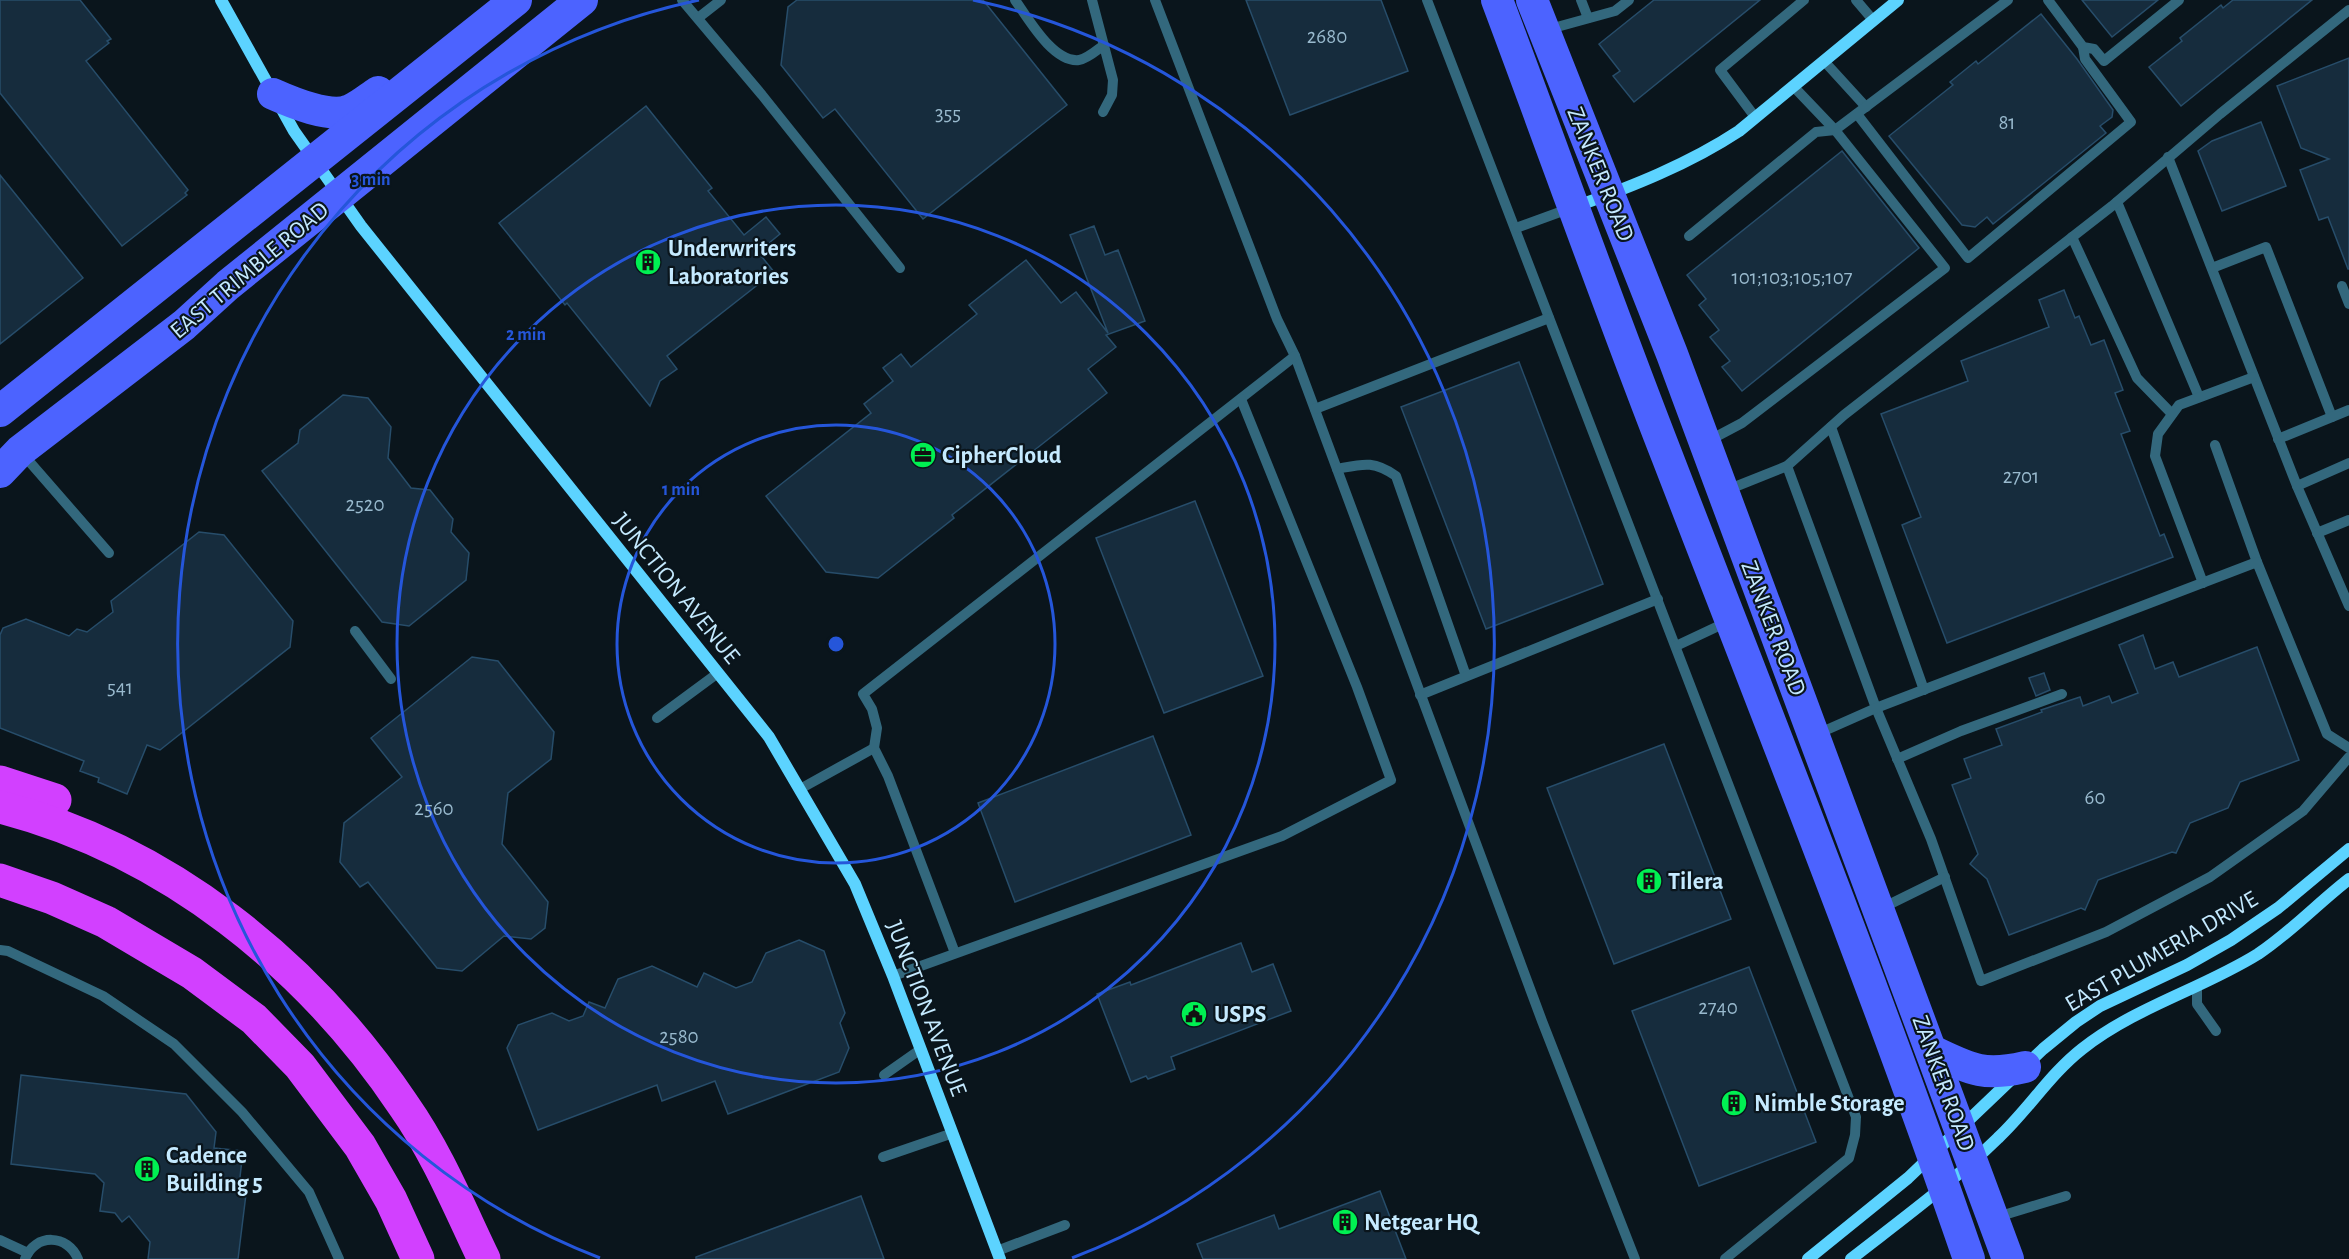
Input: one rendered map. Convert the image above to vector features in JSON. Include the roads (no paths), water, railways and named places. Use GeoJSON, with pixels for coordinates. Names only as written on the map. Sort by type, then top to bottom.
{"type":"FeatureCollection","features":[{"type":"Feature","properties":{"kind":"highway"},"geometry":{"type":"LineString","coordinates":[[0,782],[58,801],[94,838]]}},
{"type":"Feature","properties":{"kind":"highway"},"geometry":{"type":"LineString","coordinates":[[0,807],[43,818],[94,838],[209,903],[301,980],[346,1027],[411,1116],[440,1166],[484,1259]]}},
{"type":"Feature","properties":{"kind":"highway"},"geometry":{"type":"LineString","coordinates":[[0,880],[52,898],[106,921],[192,973],[254,1019],[300,1066],[360,1146],[390,1200],[418,1259]]}},
{"type":"Feature","properties":{"kind":"main road","name":"EAST TRIMBLE ROAD"},"geometry":{"type":"LineString","coordinates":[[0,411],[516,0]]}},
{"type":"Feature","properties":{"kind":"main road","name":"EAST TRIMBLE ROAD"},"geometry":{"type":"LineString","coordinates":[[10,462],[184,325],[228,285],[582,0]]}},
{"type":"Feature","properties":{"kind":"main road","name":"ZANKER ROAD"},"geometry":{"type":"LineString","coordinates":[[1497,0],[1731,621],[1848,920],[1933,1152],[1969,1259]]}},
{"type":"Feature","properties":{"kind":"main road","name":"ZANKER ROAD"},"geometry":{"type":"LineString","coordinates":[[1532,0],[1705,442],[2008,1259]]}},
{"type":"Feature","properties":{"kind":"main road"},"geometry":{"type":"LineString","coordinates":[[273,94],[297,105],[324,111],[349,111],[486,25]]}},
{"type":"Feature","properties":{"kind":"main road"},"geometry":{"type":"LineString","coordinates":[[1932,1050],[1965,1066],[1985,1072],[2004,1072],[2025,1067]]}},
{"type":"Feature","properties":{"kind":"street","name":"JUNCTION AVENUE"},"geometry":{"type":"LineString","coordinates":[[221,0],[294,131],[365,231],[769,737],[855,884],[893,976],[998,1255]]}},
{"type":"Feature","properties":{"kind":"street"},"geometry":{"type":"LineString","coordinates":[[1574,207],[1692,159],[1714,147],[1755,117],[1898,0]]}},
{"type":"Feature","properties":{"kind":"street","name":"EAST PLUMERIA DRIVE"},"geometry":{"type":"LineString","coordinates":[[1808,1259],[1908,1178],[1933,1152],[2076,1022],[2092,1011],[2187,965],[2231,940],[2278,908],[2349,849]]}},
{"type":"Feature","properties":{"kind":"street","name":"EAST PLUMERIA DRIVE"},"geometry":{"type":"LineString","coordinates":[[1851,1259],[1972,1161],[2017,1120],[2061,1068],[2083,1048],[2136,1015],[2257,954],[2298,924],[2349,879]]}},
{"type":"Feature","properties":{"kind":"street"},"geometry":{"type":"LineString","coordinates":[[2187,965],[2197,986]]}},
{"type":"Feature","properties":{"kind":"lane"},"geometry":{"type":"LineString","coordinates":[[682,0],[900,268]]}},
{"type":"Feature","properties":{"kind":"lane"},"geometry":{"type":"LineString","coordinates":[[698,18],[721,0]]}},
{"type":"Feature","properties":{"kind":"lane"},"geometry":{"type":"LineString","coordinates":[[1015,0],[1059,55],[1068,59],[1081,60],[1104,45]]}},
{"type":"Feature","properties":{"kind":"lane"},"geometry":{"type":"LineString","coordinates":[[1092,0],[1113,80],[1112,94],[1103,112]]}},
{"type":"Feature","properties":{"kind":"lane"},"geometry":{"type":"LineString","coordinates":[[1155,0],[1276,319],[1295,356],[1542,1021],[1635,1259]]}},
{"type":"Feature","properties":{"kind":"lane"},"geometry":{"type":"LineString","coordinates":[[1427,0],[1856,1117],[1855,1135],[1849,1158],[1725,1259]]}},
{"type":"Feature","properties":{"kind":"lane"},"geometry":{"type":"LineString","coordinates":[[1581,0],[1588,18]]}},
{"type":"Feature","properties":{"kind":"lane"},"geometry":{"type":"LineString","coordinates":[[1544,30],[1615,11],[1629,0]]}},
{"type":"Feature","properties":{"kind":"lane"},"geometry":{"type":"LineString","coordinates":[[1755,117],[1720,70],[1804,0]]}},
{"type":"Feature","properties":{"kind":"lane"},"geometry":{"type":"LineString","coordinates":[[1856,0],[1873,20]]}},
{"type":"Feature","properties":{"kind":"lane"},"geometry":{"type":"LineString","coordinates":[[1689,236],[1816,132],[1835,130],[2008,0]]}},
{"type":"Feature","properties":{"kind":"lane"},"geometry":{"type":"LineString","coordinates":[[1824,61],[1968,258],[2131,122],[2085,59],[2083,47],[2048,0]]}},
{"type":"Feature","properties":{"kind":"lane"},"geometry":{"type":"LineString","coordinates":[[2083,47],[2094,49],[2104,61],[2179,0]]}},
{"type":"Feature","properties":{"kind":"lane"},"geometry":{"type":"LineString","coordinates":[[1723,492],[1787,466],[1831,427],[2117,202],[2168,157],[2349,10]]}},
{"type":"Feature","properties":{"kind":"lane"},"geometry":{"type":"LineString","coordinates":[[1705,442],[1742,423],[1945,268],[1835,130],[1793,86]]}},
{"type":"Feature","properties":{"kind":"lane"},"geometry":{"type":"LineString","coordinates":[[2168,157],[2278,439],[2349,606]]}},
{"type":"Feature","properties":{"kind":"lane"},"geometry":{"type":"LineString","coordinates":[[2117,202],[2199,397]]}},
{"type":"Feature","properties":{"kind":"lane"},"geometry":{"type":"LineString","coordinates":[[1516,228],[1574,207]]}},
{"type":"Feature","properties":{"kind":"lane"},"geometry":{"type":"LineString","coordinates":[[2072,237],[2137,378],[2172,414]]}},
{"type":"Feature","properties":{"kind":"lane"},"geometry":{"type":"LineString","coordinates":[[2212,268],[2266,247],[2332,417]]}},
{"type":"Feature","properties":{"kind":"lane"},"geometry":{"type":"LineString","coordinates":[[2342,286],[2349,304]]}},
{"type":"Feature","properties":{"kind":"lane"},"geometry":{"type":"LineString","coordinates":[[1315,409],[1549,318]]}},
{"type":"Feature","properties":{"kind":"lane"},"geometry":{"type":"LineString","coordinates":[[955,953],[888,776],[874,748],[877,728],[872,709],[863,694],[1295,356]]}},
{"type":"Feature","properties":{"kind":"lane"},"geometry":{"type":"LineString","coordinates":[[2203,583],[2155,456],[2158,434],[2179,405],[2254,377]]}},
{"type":"Feature","properties":{"kind":"lane"},"geometry":{"type":"LineString","coordinates":[[893,976],[1282,836],[1391,780],[1357,687],[1241,399]]}},
{"type":"Feature","properties":{"kind":"lane"},"geometry":{"type":"LineString","coordinates":[[2278,439],[2349,410]]}},
{"type":"Feature","properties":{"kind":"lane"},"geometry":{"type":"LineString","coordinates":[[1831,427],[1924,690]]}},
{"type":"Feature","properties":{"kind":"lane"},"geometry":{"type":"LineString","coordinates":[[2215,446],[2257,562],[2327,734],[2349,748]]}},
{"type":"Feature","properties":{"kind":"lane"},"geometry":{"type":"LineString","coordinates":[[10,462],[110,553]]}},
{"type":"Feature","properties":{"kind":"lane"},"geometry":{"type":"LineString","coordinates":[[1337,469],[1365,463],[1380,465],[1396,476],[1466,676]]}},
{"type":"Feature","properties":{"kind":"lane"},"geometry":{"type":"LineString","coordinates":[[2297,486],[2349,463]]}},
{"type":"Feature","properties":{"kind":"lane"},"geometry":{"type":"LineString","coordinates":[[1787,466],[1876,708],[1931,839],[1981,981],[2106,932],[2210,877],[2303,811],[2349,756]]}},
{"type":"Feature","properties":{"kind":"lane"},"geometry":{"type":"LineString","coordinates":[[2317,532],[2349,520]]}},
{"type":"Feature","properties":{"kind":"lane"},"geometry":{"type":"LineString","coordinates":[[1814,735],[1876,708],[2257,562]]}},
{"type":"Feature","properties":{"kind":"lane"},"geometry":{"type":"LineString","coordinates":[[1420,695],[1658,599]]}},
{"type":"Feature","properties":{"kind":"lane"},"geometry":{"type":"LineString","coordinates":[[1676,646],[1731,621]]}},
{"type":"Feature","properties":{"kind":"lane"},"geometry":{"type":"LineString","coordinates":[[356,631],[392,679]]}},
{"type":"Feature","properties":{"kind":"lane"},"geometry":{"type":"LineString","coordinates":[[657,718],[718,673]]}},
{"type":"Feature","properties":{"kind":"lane"},"geometry":{"type":"LineString","coordinates":[[1897,759],[1961,730],[2062,694]]}},
{"type":"Feature","properties":{"kind":"lane"},"geometry":{"type":"LineString","coordinates":[[800,789],[874,748]]}},
{"type":"Feature","properties":{"kind":"lane"},"geometry":{"type":"LineString","coordinates":[[1880,910],[1944,878]]}},
{"type":"Feature","properties":{"kind":"lane"},"geometry":{"type":"LineString","coordinates":[[0,953],[102,996],[174,1044],[242,1112],[309,1192],[339,1259]]}},
{"type":"Feature","properties":{"kind":"lane"},"geometry":{"type":"LineString","coordinates":[[2197,986],[2197,1004],[2216,1031]]}},
{"type":"Feature","properties":{"kind":"lane"},"geometry":{"type":"LineString","coordinates":[[884,1075],[921,1049]]}},
{"type":"Feature","properties":{"kind":"lane"},"geometry":{"type":"LineString","coordinates":[[883,1157],[953,1133]]}},
{"type":"Feature","properties":{"kind":"lane"},"geometry":{"type":"LineString","coordinates":[[1994,1218],[2066,1196]]}},
{"type":"Feature","properties":{"kind":"lane"},"geometry":{"type":"LineString","coordinates":[[998,1255],[1065,1225]]}},
{"type":"Feature","properties":{"kind":"lane"},"geometry":{"type":"LineString","coordinates":[[0,1240],[26,1256],[41,1242],[53,1239],[69,1245],[78,1259]]}},
{"type":"Feature","properties":{"kind":"place","name":"Underwriters Laboratories"},"geometry":{"type":"Point","coordinates":[648,262]}},
{"type":"Feature","properties":{"kind":"place","name":"CipherCloud"},"geometry":{"type":"Point","coordinates":[923,455]}},
{"type":"Feature","properties":{"kind":"place","name":"Tilera"},"geometry":{"type":"Point","coordinates":[1649,881]}},
{"type":"Feature","properties":{"kind":"place","name":"USPS"},"geometry":{"type":"Point","coordinates":[1194,1014]}},
{"type":"Feature","properties":{"kind":"place","name":"Nimble Storage"},"geometry":{"type":"Point","coordinates":[1734,1103]}},
{"type":"Feature","properties":{"kind":"place","name":"Cadence Building 5"},"geometry":{"type":"Point","coordinates":[147,1169]}},
{"type":"Feature","properties":{"kind":"place","name":"Netgear HQ"},"geometry":{"type":"Point","coordinates":[1345,1222]}}]}
